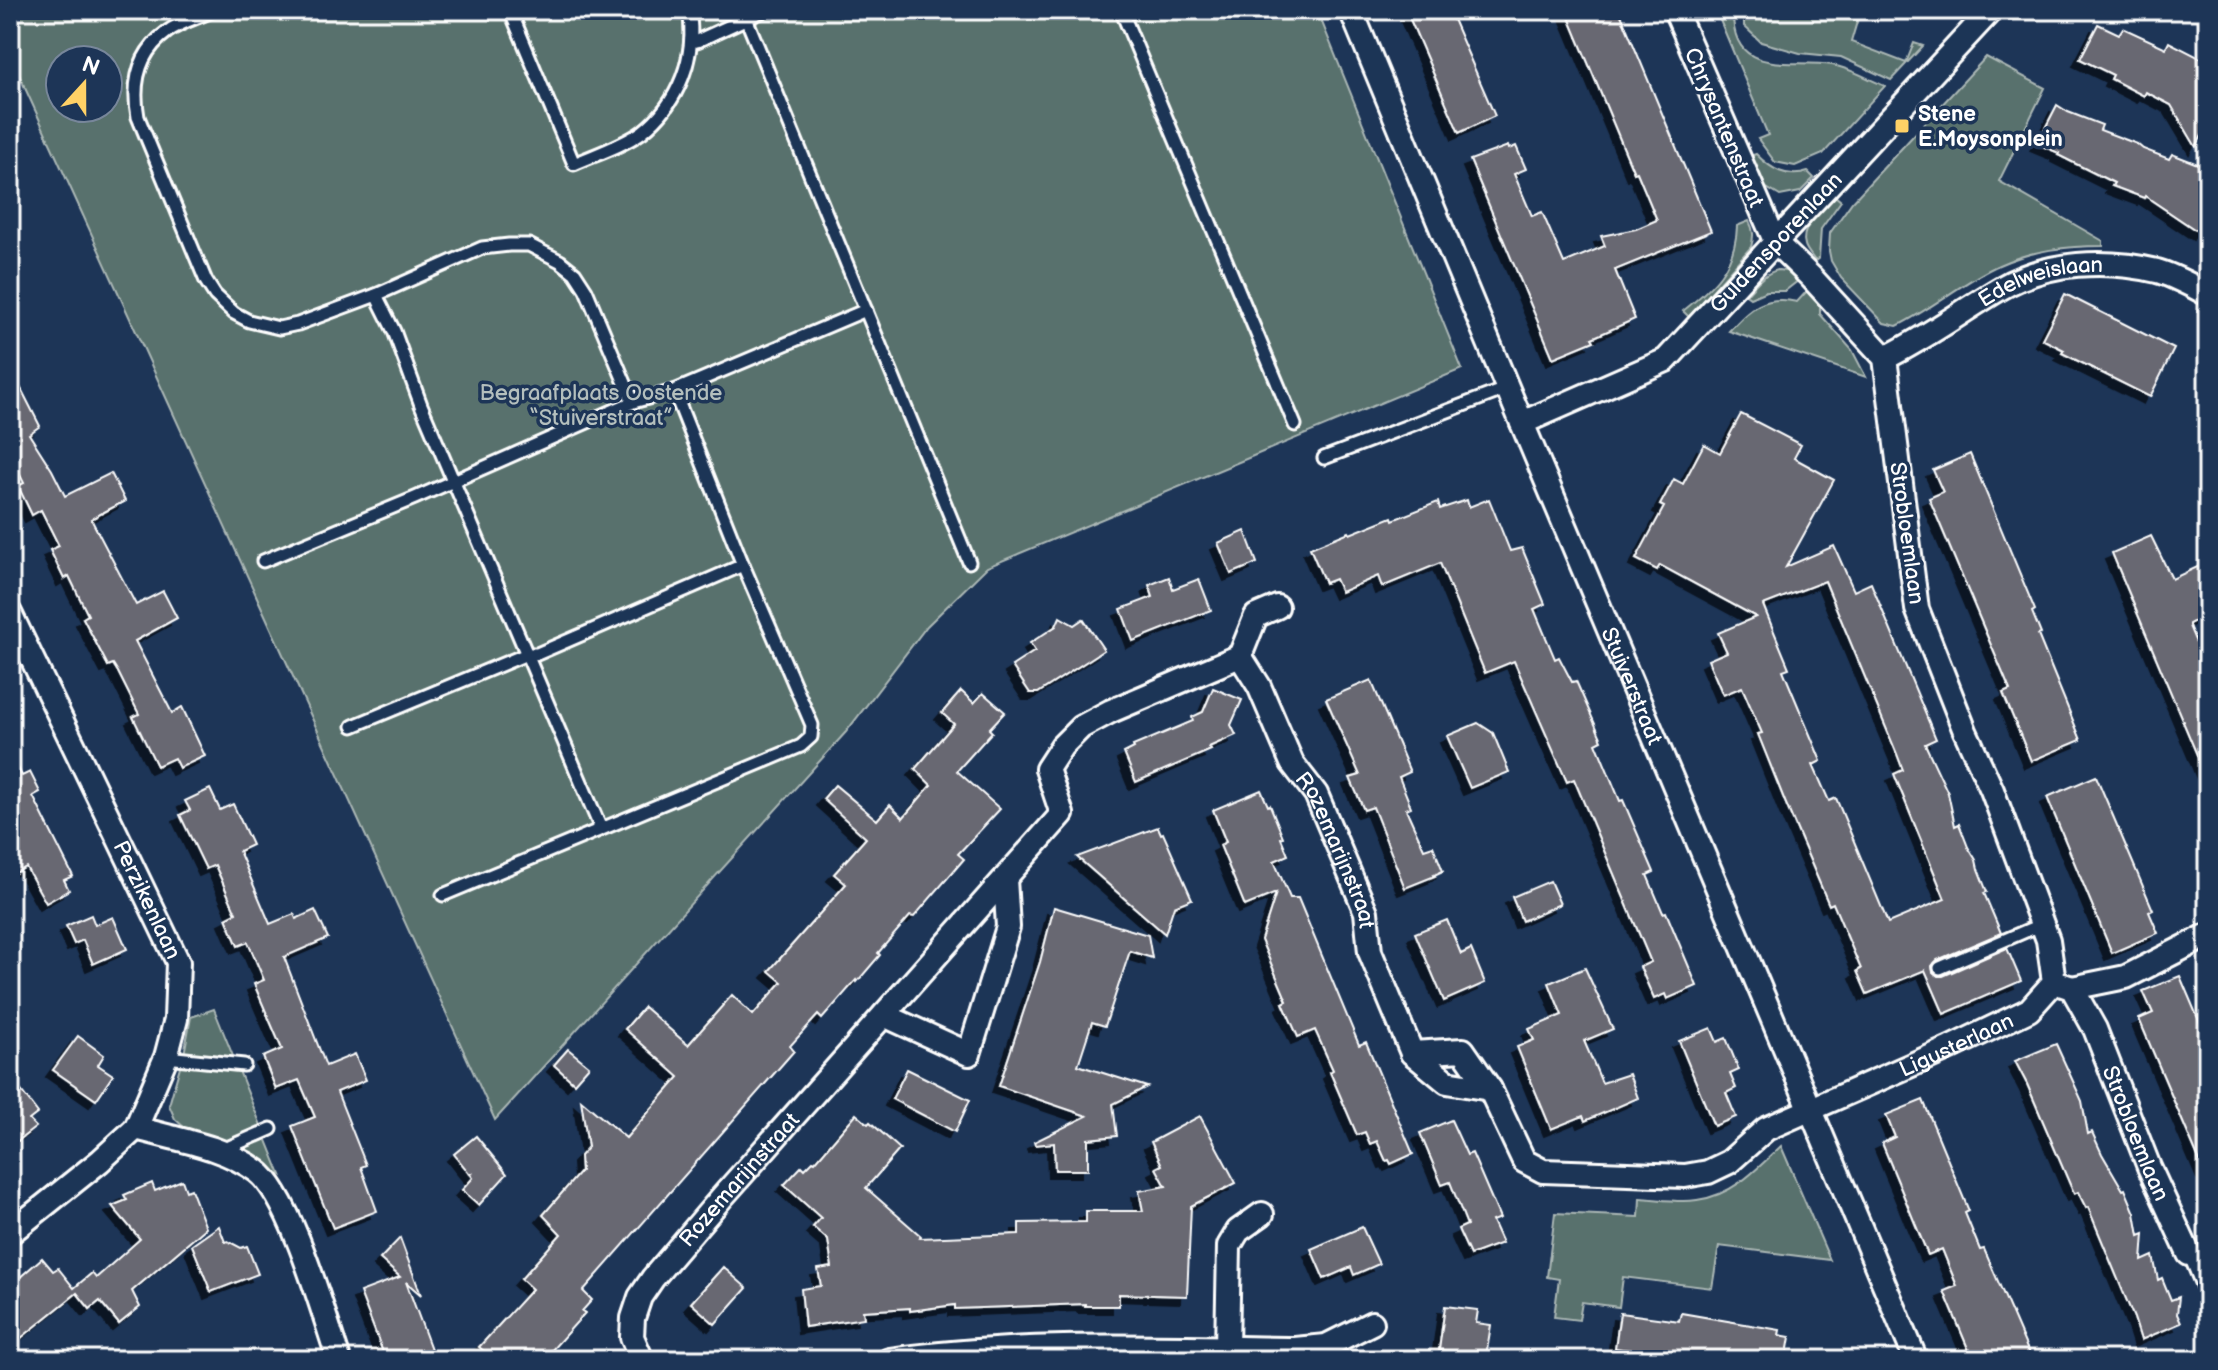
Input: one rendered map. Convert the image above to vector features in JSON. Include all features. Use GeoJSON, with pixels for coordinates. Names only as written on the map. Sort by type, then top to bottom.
{"type":"FeatureCollection","features":[{"type":"Feature","properties":{"kind":"street","name":"Stuiverstraat"},"geometry":{"type":"LineString","coordinates":[[1351,10],[1916,1360]]}},
{"type":"Feature","properties":{"kind":"street","name":"Chrysantenstraat"},"geometry":{"type":"LineString","coordinates":[[1675,10],[1776,243]]}},
{"type":"Feature","properties":{"kind":"street","name":"Guldensporenlaan"},"geometry":{"type":"LineString","coordinates":[[1522,423],[1666,360],[1991,10]]}},
{"type":"Feature","properties":{"kind":"street"},"geometry":{"type":"LineString","coordinates":[[1776,243],[1885,358]]}},
{"type":"Feature","properties":{"kind":"street","name":"Edelweislaan"},"geometry":{"type":"LineString","coordinates":[[1885,358],[1917,342],[2004,286],[2041,271],[2080,265],[2122,264],[2160,272],[2208,294]]}},
{"type":"Feature","properties":{"kind":"street","name":"Strobloemlaan"},"geometry":{"type":"LineString","coordinates":[[1885,358],[1917,609],[1992,790],[2045,932]]}},
{"type":"Feature","properties":{"kind":"street"},"geometry":{"type":"LineString","coordinates":[[1240,656],[1256,616],[1277,607]]}},
{"type":"Feature","properties":{"kind":"street","name":"Perzikenlaan"},"geometry":{"type":"LineString","coordinates":[[10,613],[178,962],[176,1019],[166,1057],[136,1128]]}},
{"type":"Feature","properties":{"kind":"street","name":"Rozemarijnstraat"},"geometry":{"type":"LineString","coordinates":[[642,1360],[632,1337],[633,1318],[640,1297],[653,1278],[1062,814],[1047,769],[1062,746],[1081,727],[1111,711],[1240,656],[1259,686],[1292,763],[1316,794],[1366,912],[1370,952],[1412,1053],[1447,1082],[1490,1089]]}},
{"type":"Feature","properties":{"kind":"street"},"geometry":{"type":"LineString","coordinates":[[884,1015],[969,1054],[1008,927],[1005,879]]}},
{"type":"Feature","properties":{"kind":"street"},"geometry":{"type":"LineString","coordinates":[[2045,932],[2063,985],[2126,977],[2208,935]]}},
{"type":"Feature","properties":{"kind":"street","name":"Strobloemlaan"},"geometry":{"type":"LineString","coordinates":[[2063,985],[2095,1029],[2149,1167],[2189,1254]]}},
{"type":"Feature","properties":{"kind":"street","name":"Ligusterlaan"},"geometry":{"type":"LineString","coordinates":[[1810,1110],[2029,1010],[2063,985]]}},
{"type":"Feature","properties":{"kind":"street"},"geometry":{"type":"LineString","coordinates":[[1412,1053],[1463,1050],[1490,1089],[1524,1161],[1543,1171],[1685,1176],[1708,1172],[1729,1162],[1766,1129],[1810,1110]]}},
{"type":"Feature","properties":{"kind":"street"},"geometry":{"type":"LineString","coordinates":[[10,1233],[136,1128],[220,1151],[258,1171],[282,1202],[339,1360]]}},
{"type":"Feature","properties":{"kind":"street"},"geometry":{"type":"LineString","coordinates":[[1227,1348],[1229,1246],[1238,1231],[1262,1214]]}},
{"type":"Feature","properties":{"kind":"street"},"geometry":{"type":"LineString","coordinates":[[889,1360],[1052,1346],[1176,1354],[1227,1348],[1295,1349],[1326,1346],[1372,1323]]}},
{"type":"Feature","properties":{"kind":"lane"},"geometry":{"type":"LineString","coordinates":[[214,10],[169,30],[158,40],[141,64],[134,97],[138,117],[206,281],[215,295],[234,313],[249,321],[279,328],[298,324],[376,295],[482,248],[529,245],[560,261],[575,273],[586,290],[633,402]]}},
{"type":"Feature","properties":{"kind":"lane"},"geometry":{"type":"LineString","coordinates":[[510,10],[574,164],[640,133],[661,114],[676,92],[687,67],[691,40],[689,10]]}},
{"type":"Feature","properties":{"kind":"lane"},"geometry":{"type":"LineString","coordinates":[[691,40],[697,41],[765,10]]}},
{"type":"Feature","properties":{"kind":"lane"},"geometry":{"type":"LineString","coordinates":[[1121,10],[1295,425]]}},
{"type":"Feature","properties":{"kind":"lane"},"geometry":{"type":"LineString","coordinates":[[746,18],[969,562]]}},
{"type":"Feature","properties":{"kind":"lane"},"geometry":{"type":"LineString","coordinates":[[376,295],[394,331],[421,405],[601,829]]}},
{"type":"Feature","properties":{"kind":"lane"},"geometry":{"type":"LineString","coordinates":[[263,561],[633,402],[674,391],[866,310]]}},
{"type":"Feature","properties":{"kind":"lane"},"geometry":{"type":"LineString","coordinates":[[1324,458],[1508,388]]}},
{"type":"Feature","properties":{"kind":"lane"},"geometry":{"type":"LineString","coordinates":[[443,895],[801,746],[811,737],[812,725],[743,565],[674,391]]}},
{"type":"Feature","properties":{"kind":"lane"},"geometry":{"type":"LineString","coordinates":[[353,726],[527,654],[537,654],[743,565]]}},
{"type":"Feature","properties":{"kind":"lane"},"geometry":{"type":"LineString","coordinates":[[1940,968],[2045,932]]}},
{"type":"Feature","properties":{"kind":"lane"},"geometry":{"type":"LineString","coordinates":[[166,1057],[244,1065]]}},
{"type":"Feature","properties":{"kind":"lane"},"geometry":{"type":"LineString","coordinates":[[220,1151],[271,1129]]}},
{"type":"Feature","properties":{"kind":"lane"},"geometry":{"type":"LineString","coordinates":[[2189,1254],[2208,1304]]}},
{"type":"Feature","properties":{"kind":"green space","name":"Begraafplaats Oostende “Stuiverstraat”"},"geometry":{"type":"Polygon","coordinates":[[[10,10],[1317,10],[1462,369],[987,567],[927,626],[846,732],[495,1120],[10,55],[10,10]]]}},
{"type":"Feature","properties":{"kind":"green space"},"geometry":{"type":"Polygon","coordinates":[[[1700,10],[1733,10],[1735,32],[1742,47],[1752,56],[1781,63],[1839,66],[1885,86],[1823,154],[1795,166],[1775,162],[1758,139],[1768,135],[1717,13],[1700,20],[1697,14],[1700,10]]]}},
{"type":"Feature","properties":{"kind":"green space"},"geometry":{"type":"Polygon","coordinates":[[[1744,10],[1820,10],[1836,16],[1838,10],[1847,10],[1859,15],[1851,42],[1906,63],[1914,43],[1923,46],[1891,80],[1841,57],[1800,53],[1761,42],[1744,26],[1744,10]]]}},
{"type":"Feature","properties":{"kind":"green space"},"geometry":{"type":"Polygon","coordinates":[[[1986,57],[2045,88],[1999,181],[2103,241],[2103,246],[2050,250],[2012,260],[1974,278],[1897,326],[1884,323],[1841,278],[1831,261],[1830,233],[1852,202],[1986,57]]]}},
{"type":"Feature","properties":{"kind":"green space"},"geometry":{"type":"Polygon","coordinates":[[[1756,154],[1780,171],[1793,174],[1808,172],[1814,178],[1800,192],[1780,196],[1765,187],[1750,156],[1756,154]]]}},
{"type":"Feature","properties":{"kind":"green space"},"geometry":{"type":"Polygon","coordinates":[[[1835,196],[1841,201],[1821,229],[1819,258],[1815,261],[1806,247],[1806,231],[1835,196]]]}},
{"type":"Feature","properties":{"kind":"green space"},"geometry":{"type":"Polygon","coordinates":[[[1749,221],[1753,234],[1751,247],[1689,317],[1683,311],[1721,274],[1732,253],[1737,226],[1749,221]]]}},
{"type":"Feature","properties":{"kind":"green space"},"geometry":{"type":"Polygon","coordinates":[[[1778,270],[1786,271],[1799,280],[1785,291],[1766,291],[1750,298],[1746,295],[1764,276],[1778,270]]]}},
{"type":"Feature","properties":{"kind":"green space"},"geometry":{"type":"Polygon","coordinates":[[[1808,290],[1820,302],[1820,314],[1852,350],[1866,377],[1729,331],[1758,305],[1775,300],[1797,302],[1808,290]]]}},
{"type":"Feature","properties":{"kind":"green space"},"geometry":{"type":"Polygon","coordinates":[[[214,1009],[281,1175],[240,1151],[187,1130],[175,1119],[169,1105],[191,1017],[214,1009]]]}},
{"type":"Feature","properties":{"kind":"green space"},"geometry":{"type":"Polygon","coordinates":[[[1781,1146],[1830,1260],[1719,1246],[1712,1288],[1623,1277],[1619,1307],[1582,1302],[1579,1320],[1554,1317],[1559,1279],[1547,1277],[1555,1213],[1639,1217],[1640,1198],[1683,1201],[1710,1197],[1743,1180],[1781,1146]]]}},
{"type":"Feature","properties":{"kind":"building"},"geometry":{"type":"Polygon","coordinates":[[[1406,10],[1449,10],[1495,116],[1459,133],[1406,10]]]}},
{"type":"Feature","properties":{"kind":"building"},"geometry":{"type":"Polygon","coordinates":[[[1566,10],[1619,10],[1711,231],[1615,270],[1635,319],[1553,358],[1470,160],[1516,146],[1526,169],[1514,174],[1532,216],[1542,212],[1564,263],[1605,246],[1601,236],[1636,229],[1657,220],[1637,172],[1634,173],[1566,10]]]}},
{"type":"Feature","properties":{"kind":"building"},"geometry":{"type":"Polygon","coordinates":[[[2098,24],[2119,34],[2123,28],[2166,48],[2169,42],[2208,62],[2208,124],[2196,147],[2171,105],[2146,92],[2144,96],[2111,79],[2113,75],[2080,59],[2098,24]]]}},
{"type":"Feature","properties":{"kind":"building"},"geometry":{"type":"Polygon","coordinates":[[[2057,105],[2102,125],[2100,130],[2143,149],[2169,159],[2172,154],[2208,168],[2208,218],[2200,233],[2145,196],[2112,186],[2114,183],[2037,144],[2057,105]]]}},
{"type":"Feature","properties":{"kind":"building"},"geometry":{"type":"Polygon","coordinates":[[[2065,294],[2174,349],[2150,397],[2062,353],[2064,350],[2042,339],[2065,294]]]}},
{"type":"Feature","properties":{"kind":"building"},"geometry":{"type":"Polygon","coordinates":[[[10,367],[40,426],[29,434],[65,496],[111,473],[125,501],[91,519],[136,605],[163,591],[177,618],[135,641],[172,713],[182,707],[205,756],[179,768],[174,758],[157,766],[133,717],[139,714],[113,664],[108,666],[83,618],[88,615],[69,576],[64,579],[50,550],[59,546],[41,510],[32,515],[18,486],[24,483],[10,455],[10,367]]]}},
{"type":"Feature","properties":{"kind":"building"},"geometry":{"type":"Polygon","coordinates":[[[1741,414],[1801,445],[1794,458],[1834,480],[1786,567],[1834,546],[1854,591],[1871,583],[1936,739],[1925,744],[1948,793],[1955,826],[1959,824],[1976,860],[1987,892],[1984,893],[2001,933],[1937,960],[1932,966],[1933,972],[1943,976],[2007,948],[2021,981],[1944,1014],[1925,970],[1867,994],[1857,971],[1861,969],[1833,903],[1829,905],[1786,804],[1758,734],[1762,733],[1742,687],[1723,695],[1708,660],[1727,652],[1718,633],[1756,617],[1660,565],[1657,570],[1636,559],[1664,507],[1660,505],[1674,479],[1683,484],[1704,444],[1720,453],[1741,414]],[[1825,581],[1763,605],[1789,668],[1783,670],[1821,761],[1813,765],[1829,801],[1836,798],[1888,923],[1945,899],[1894,774],[1903,770],[1825,581]]]}},
{"type":"Feature","properties":{"kind":"building"},"geometry":{"type":"Polygon","coordinates":[[[1970,454],[2035,610],[2032,612],[2041,634],[2038,635],[2081,740],[2031,761],[2003,693],[2010,690],[1929,498],[1943,492],[1933,470],[1970,454]]]}},
{"type":"Feature","properties":{"kind":"building"},"geometry":{"type":"Polygon","coordinates":[[[1489,499],[1510,551],[1522,548],[1545,604],[1534,609],[1555,659],[1559,657],[1572,682],[1576,681],[1602,740],[1596,743],[1654,872],[1647,875],[1697,986],[1667,999],[1665,994],[1654,999],[1640,967],[1651,962],[1574,779],[1567,782],[1514,661],[1485,673],[1440,563],[1382,587],[1378,576],[1341,592],[1335,579],[1325,583],[1310,548],[1438,502],[1440,509],[1467,500],[1469,507],[1489,499]]]}},
{"type":"Feature","properties":{"kind":"building"},"geometry":{"type":"Polygon","coordinates":[[[1245,531],[1257,563],[1231,574],[1218,543],[1245,531]]]}},
{"type":"Feature","properties":{"kind":"building"},"geometry":{"type":"Polygon","coordinates":[[[2151,536],[2172,579],[2208,562],[2208,614],[2189,626],[2208,671],[2208,781],[2112,553],[2151,536]]]}},
{"type":"Feature","properties":{"kind":"building"},"geometry":{"type":"Polygon","coordinates":[[[1169,577],[1173,589],[1199,579],[1211,610],[1133,641],[1121,609],[1153,597],[1149,585],[1169,577]]]}},
{"type":"Feature","properties":{"kind":"building"},"geometry":{"type":"Polygon","coordinates":[[[1060,617],[1074,625],[1083,619],[1104,650],[1038,693],[1030,693],[1012,666],[1035,651],[1030,643],[1056,626],[1060,617]]]}},
{"type":"Feature","properties":{"kind":"building"},"geometry":{"type":"Polygon","coordinates":[[[1371,680],[1410,772],[1399,777],[1411,807],[1406,809],[1424,849],[1433,846],[1443,871],[1405,888],[1373,807],[1364,810],[1350,778],[1360,775],[1326,699],[1371,680]]]}},
{"type":"Feature","properties":{"kind":"building"},"geometry":{"type":"Polygon","coordinates":[[[1213,688],[1242,700],[1231,725],[1236,735],[1209,747],[1211,750],[1136,782],[1124,753],[1133,746],[1193,721],[1192,717],[1203,712],[1213,688]]]}},
{"type":"Feature","properties":{"kind":"building"},"geometry":{"type":"Polygon","coordinates":[[[961,691],[974,703],[983,693],[1005,712],[989,729],[992,732],[957,771],[1000,809],[958,854],[964,859],[914,917],[910,916],[857,982],[822,1019],[818,1015],[790,1046],[794,1051],[583,1291],[592,1300],[582,1311],[585,1313],[543,1360],[494,1360],[479,1347],[532,1289],[521,1279],[561,1234],[543,1215],[581,1171],[580,1156],[588,1147],[581,1100],[626,1138],[679,1077],[625,1029],[644,1007],[688,1045],[732,995],[753,1015],[782,982],[769,971],[846,884],[834,874],[866,838],[823,799],[835,785],[877,820],[890,805],[903,818],[931,785],[915,769],[954,724],[942,713],[961,691]]]}},
{"type":"Feature","properties":{"kind":"building"},"geometry":{"type":"Polygon","coordinates":[[[1478,723],[1493,733],[1509,772],[1470,788],[1447,736],[1478,723]]]}},
{"type":"Feature","properties":{"kind":"building"},"geometry":{"type":"Polygon","coordinates":[[[10,752],[22,776],[30,772],[40,792],[33,796],[73,876],[64,880],[69,890],[46,903],[26,867],[10,876],[10,752]]]}},
{"type":"Feature","properties":{"kind":"building"},"geometry":{"type":"Polygon","coordinates":[[[2096,776],[2153,910],[2149,912],[2158,933],[2112,953],[2047,797],[2096,776]]]}},
{"type":"Feature","properties":{"kind":"building"},"geometry":{"type":"Polygon","coordinates":[[[210,789],[220,810],[233,804],[252,845],[239,851],[270,924],[294,914],[296,919],[315,910],[328,938],[284,957],[326,1066],[355,1054],[366,1080],[337,1092],[366,1165],[361,1167],[377,1211],[333,1228],[292,1126],[315,1117],[299,1080],[276,1089],[263,1057],[282,1049],[254,984],[264,980],[248,942],[238,946],[226,918],[236,913],[215,865],[206,869],[180,815],[190,810],[185,801],[210,789]]]}},
{"type":"Feature","properties":{"kind":"building"},"geometry":{"type":"Polygon","coordinates":[[[1261,790],[1270,805],[1288,855],[1274,861],[1290,898],[1298,898],[1359,1045],[1366,1042],[1413,1154],[1391,1164],[1389,1160],[1386,1161],[1377,1141],[1370,1144],[1365,1132],[1357,1135],[1315,1030],[1298,1037],[1283,1003],[1287,1001],[1261,940],[1276,893],[1245,906],[1220,845],[1226,842],[1213,810],[1261,790]]]}},
{"type":"Feature","properties":{"kind":"building"},"geometry":{"type":"Polygon","coordinates":[[[1158,827],[1192,899],[1174,906],[1165,934],[1077,857],[1158,827]]]}},
{"type":"Feature","properties":{"kind":"building"},"geometry":{"type":"Polygon","coordinates":[[[1550,881],[1560,904],[1522,921],[1512,897],[1550,881]]]}},
{"type":"Feature","properties":{"kind":"building"},"geometry":{"type":"Polygon","coordinates":[[[1054,907],[1148,935],[1152,958],[1130,951],[1105,1026],[1092,1022],[1078,1065],[1147,1087],[1113,1104],[1117,1136],[1088,1139],[1088,1170],[1055,1170],[1054,1143],[1035,1145],[1034,1142],[1087,1116],[999,1086],[1040,962],[1054,907]]]}},
{"type":"Feature","properties":{"kind":"building"},"geometry":{"type":"Polygon","coordinates":[[[91,915],[95,925],[113,917],[127,949],[93,964],[83,940],[74,944],[66,926],[91,915]]]}},
{"type":"Feature","properties":{"kind":"building"},"geometry":{"type":"Polygon","coordinates":[[[1447,920],[1461,954],[1471,949],[1485,983],[1444,1001],[1415,933],[1447,920]]]}},
{"type":"Feature","properties":{"kind":"building"},"geometry":{"type":"Polygon","coordinates":[[[1585,968],[1613,1029],[1584,1041],[1602,1083],[1629,1074],[1638,1098],[1585,1121],[1583,1116],[1551,1129],[1517,1047],[1534,1040],[1529,1029],[1562,1015],[1549,983],[1585,968]]]}},
{"type":"Feature","properties":{"kind":"building"},"geometry":{"type":"Polygon","coordinates":[[[2180,976],[2208,1042],[2208,1181],[2139,1019],[2153,1013],[2143,991],[2180,976]]]}},
{"type":"Feature","properties":{"kind":"building"},"geometry":{"type":"Polygon","coordinates":[[[1711,1028],[1717,1042],[1726,1038],[1739,1070],[1730,1074],[1736,1088],[1726,1093],[1736,1117],[1714,1126],[1679,1041],[1711,1028]]]}},
{"type":"Feature","properties":{"kind":"building"},"geometry":{"type":"Polygon","coordinates":[[[78,1036],[104,1055],[98,1065],[113,1075],[96,1100],[53,1070],[78,1036]]]}},
{"type":"Feature","properties":{"kind":"building"},"geometry":{"type":"Polygon","coordinates":[[[2056,1044],[2082,1101],[2088,1134],[2092,1132],[2125,1189],[2135,1213],[2139,1236],[2144,1234],[2142,1261],[2153,1256],[2158,1280],[2162,1278],[2171,1300],[2179,1297],[2177,1314],[2181,1323],[2141,1340],[2088,1207],[2078,1192],[2074,1194],[2015,1061],[2056,1044]]]}},
{"type":"Feature","properties":{"kind":"building"},"geometry":{"type":"Polygon","coordinates":[[[568,1049],[589,1066],[574,1083],[554,1065],[568,1049]]]}},
{"type":"Feature","properties":{"kind":"building"},"geometry":{"type":"Polygon","coordinates":[[[907,1069],[970,1100],[955,1132],[892,1099],[907,1069]]]}},
{"type":"Feature","properties":{"kind":"building"},"geometry":{"type":"Polygon","coordinates":[[[10,1076],[38,1113],[29,1120],[36,1127],[10,1147],[10,1076]]]}},
{"type":"Feature","properties":{"kind":"building"},"geometry":{"type":"Polygon","coordinates":[[[1923,1100],[1969,1211],[1965,1213],[1980,1250],[1984,1249],[2032,1360],[1988,1360],[1985,1353],[1972,1358],[1944,1291],[1957,1286],[1942,1249],[1928,1255],[1882,1143],[1895,1137],[1886,1115],[1923,1100]]]}},
{"type":"Feature","properties":{"kind":"building"},"geometry":{"type":"Polygon","coordinates":[[[856,1114],[868,1124],[870,1122],[900,1149],[866,1188],[920,1238],[1019,1234],[1019,1223],[1086,1222],[1086,1211],[1143,1211],[1139,1191],[1166,1186],[1156,1168],[1162,1165],[1151,1142],[1200,1116],[1236,1183],[1191,1206],[1187,1296],[1119,1294],[1119,1306],[1085,1304],[955,1309],[955,1305],[910,1311],[910,1308],[863,1311],[864,1318],[805,1327],[801,1289],[821,1286],[818,1269],[832,1267],[828,1240],[813,1227],[821,1218],[784,1185],[802,1166],[805,1169],[815,1162],[856,1114]]]}},
{"type":"Feature","properties":{"kind":"building"},"geometry":{"type":"Polygon","coordinates":[[[1451,1120],[1467,1155],[1472,1153],[1500,1218],[1492,1221],[1502,1243],[1470,1255],[1458,1229],[1467,1225],[1450,1182],[1442,1185],[1420,1133],[1451,1120]]]}},
{"type":"Feature","properties":{"kind":"building"},"geometry":{"type":"Polygon","coordinates":[[[476,1136],[507,1174],[479,1205],[462,1190],[473,1178],[472,1173],[454,1154],[476,1136]]]}},
{"type":"Feature","properties":{"kind":"building"},"geometry":{"type":"Polygon","coordinates":[[[182,1180],[186,1191],[191,1189],[206,1228],[132,1291],[140,1307],[119,1324],[100,1301],[90,1309],[77,1293],[10,1347],[10,1286],[42,1258],[53,1271],[58,1268],[74,1288],[92,1273],[96,1278],[140,1239],[112,1206],[127,1200],[124,1195],[152,1183],[155,1191],[182,1180]]]}},
{"type":"Feature","properties":{"kind":"building"},"geometry":{"type":"Polygon","coordinates":[[[219,1226],[225,1242],[241,1248],[247,1246],[258,1274],[211,1292],[192,1245],[219,1226]]]}},
{"type":"Feature","properties":{"kind":"building"},"geometry":{"type":"Polygon","coordinates":[[[1362,1227],[1379,1264],[1354,1275],[1351,1267],[1324,1279],[1311,1249],[1362,1227]]]}},
{"type":"Feature","properties":{"kind":"building"},"geometry":{"type":"Polygon","coordinates":[[[400,1238],[421,1295],[406,1282],[435,1360],[386,1360],[360,1292],[400,1277],[380,1259],[400,1238]]]}},
{"type":"Feature","properties":{"kind":"building"},"geometry":{"type":"Polygon","coordinates":[[[723,1267],[747,1288],[715,1324],[691,1303],[723,1267]]]}},
{"type":"Feature","properties":{"kind":"building"},"geometry":{"type":"Polygon","coordinates":[[[1445,1306],[1478,1310],[1476,1323],[1491,1325],[1486,1356],[1439,1350],[1445,1306]]]}},
{"type":"Feature","properties":{"kind":"building"},"geometry":{"type":"Polygon","coordinates":[[[1620,1313],[1679,1321],[1681,1313],[1780,1330],[1779,1335],[1790,1337],[1786,1360],[1659,1360],[1660,1354],[1615,1348],[1620,1313]]]}},
{"type":"Feature","properties":{"kind":"place","name":"Stene E.Moysonplein"},"geometry":{"type":"Point","coordinates":[1902,126]}}]}
